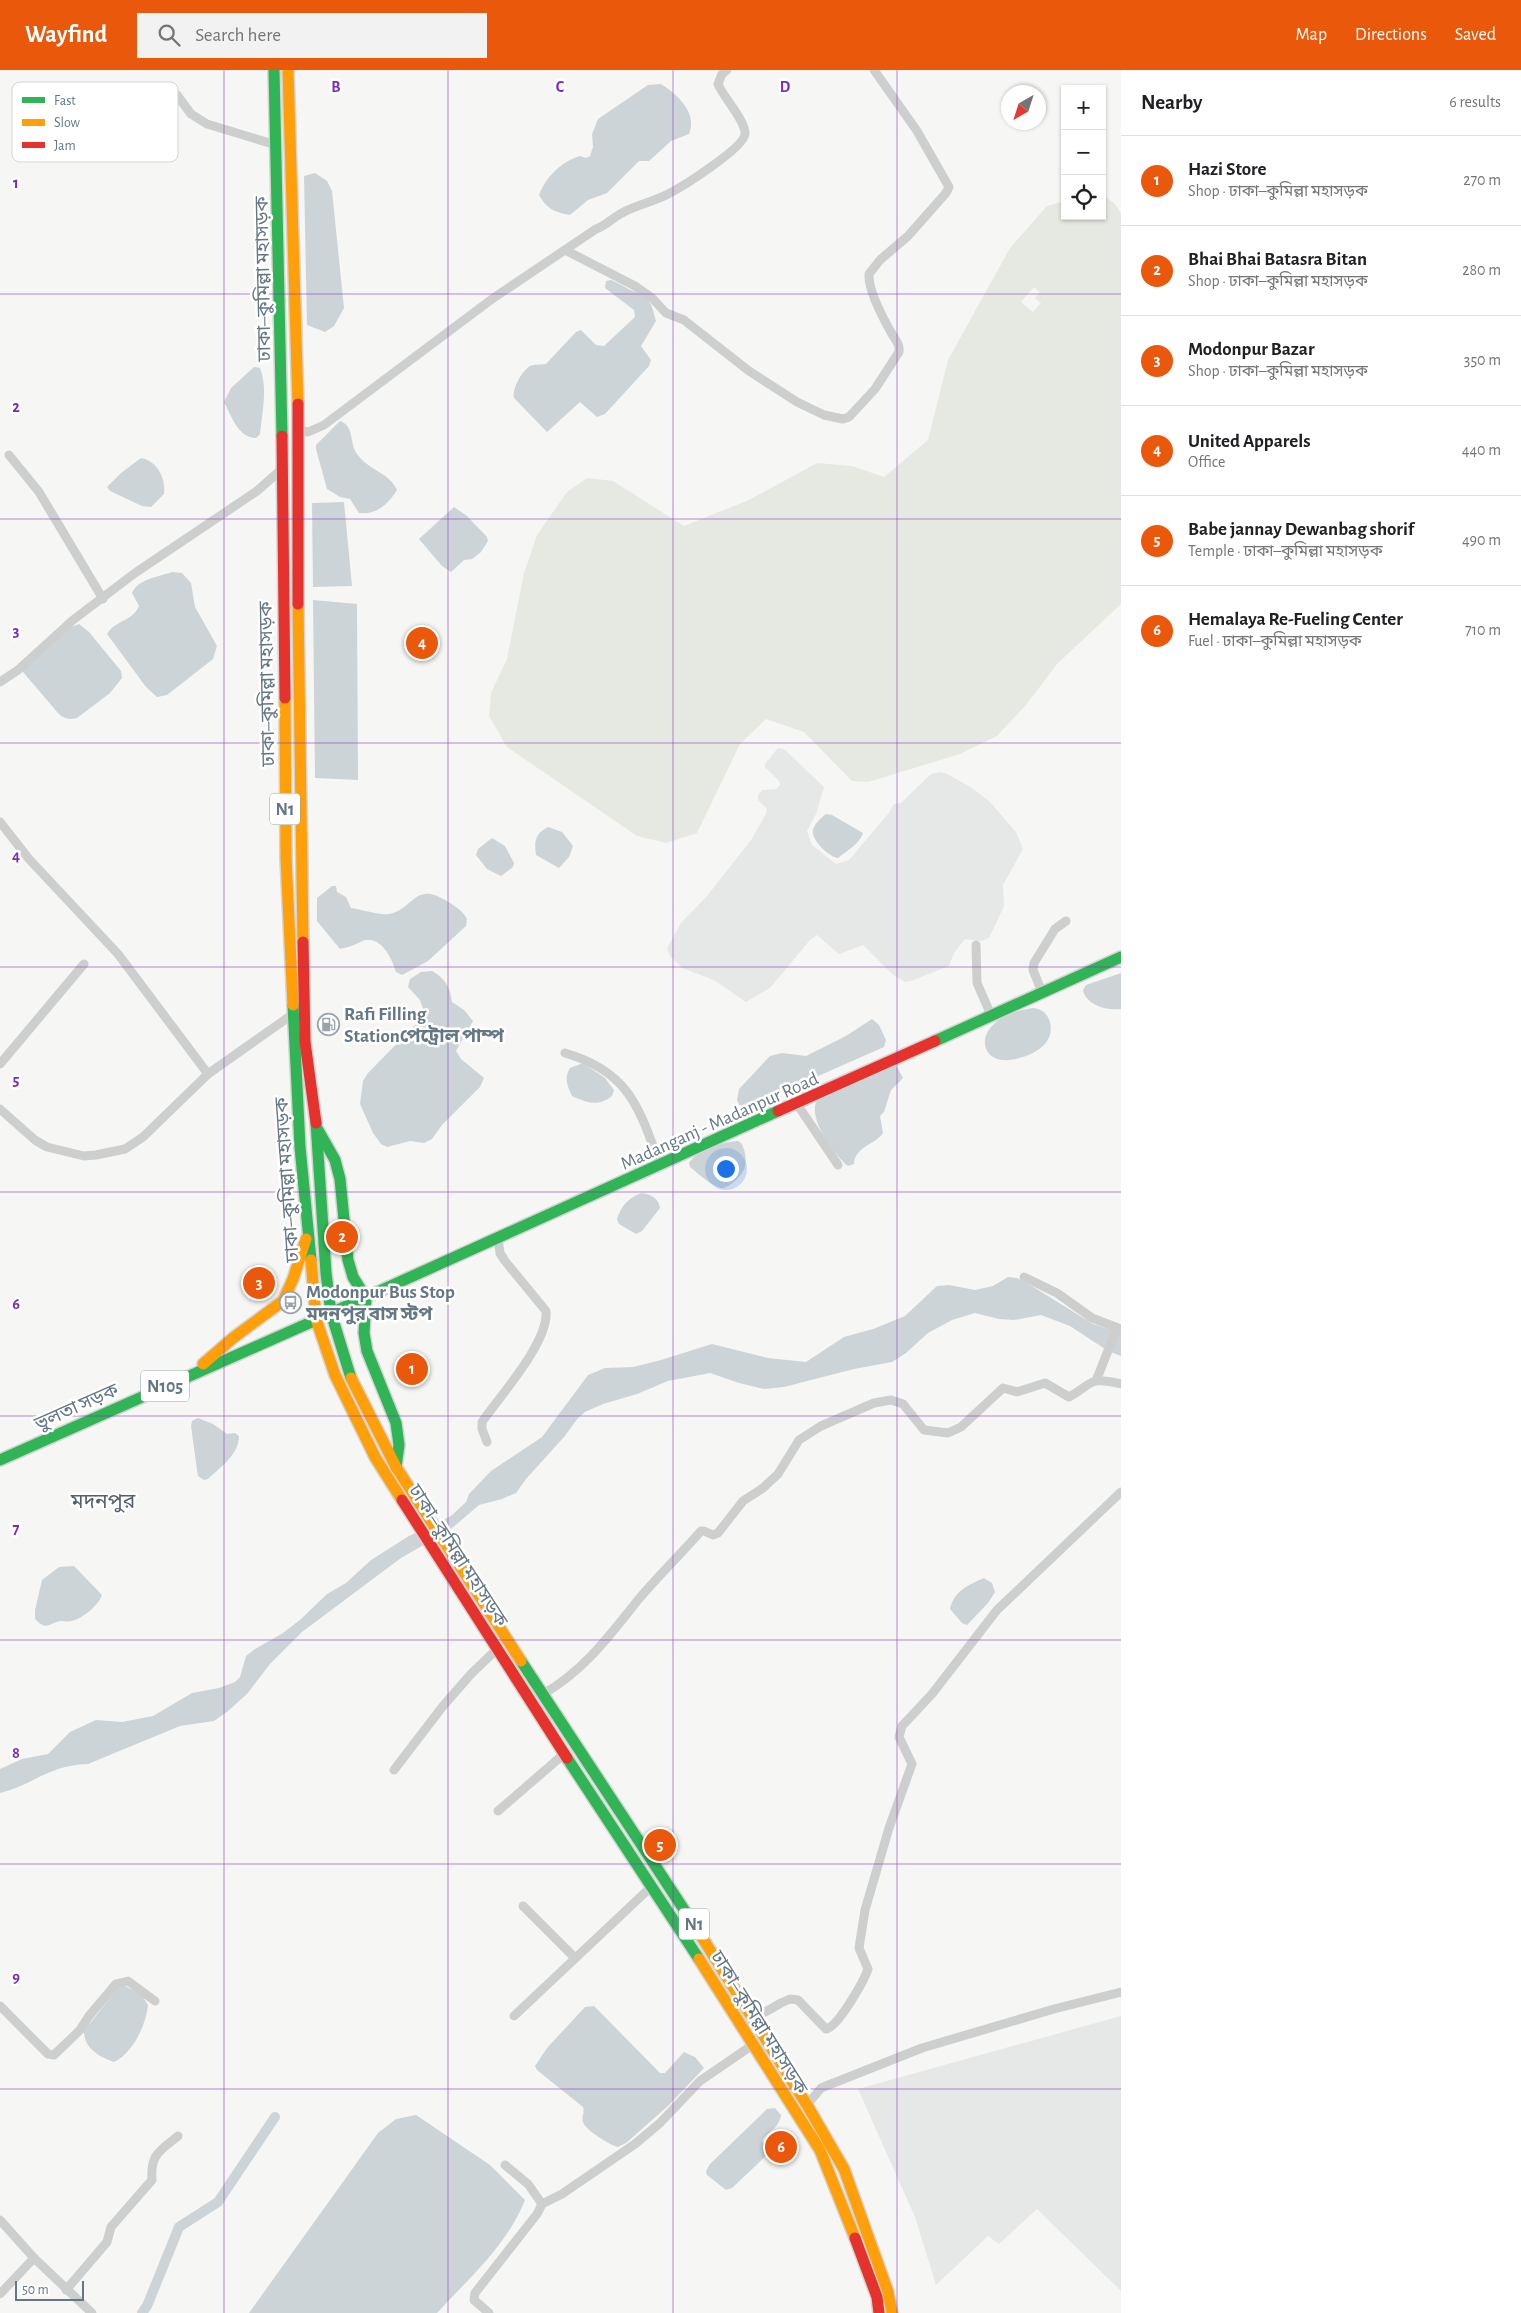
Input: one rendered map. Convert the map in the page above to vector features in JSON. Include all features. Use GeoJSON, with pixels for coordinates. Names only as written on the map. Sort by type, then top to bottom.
{"type":"FeatureCollection","features":[{"type":"Feature","properties":{"kind":"main road","name":"ঢাকা–কুমিল্লা মহাসড়ক"},"geometry":{"type":"LineString","coordinates":[[274,70],[282,469],[286,848],[300,1147],[310,1226],[312,1284],[316,1319],[335,1376],[376,1457],[564,1754],[652,1886],[820,2150],[852,2227],[877,2297],[879,2313]]}},
{"type":"Feature","properties":{"kind":"main road","name":"ঢাকা–কুমিল্লা মহাসড়ক"},"geometry":{"type":"LineString","coordinates":[[288,70],[299,430],[298,630],[305,920],[305,1042],[316,1126],[326,1273],[331,1313],[354,1386],[396,1467],[692,1921],[807,2105],[844,2169],[888,2292],[892,2313]]}},
{"type":"Feature","properties":{"kind":"main road","name":"Madanganj - Madanpur Road"},"geometry":{"type":"LineString","coordinates":[[331,1313],[1121,957]]}},
{"type":"Feature","properties":{"kind":"main road"},"geometry":{"type":"LineString","coordinates":[[316,1126],[335,1160],[340,1179],[348,1260],[353,1277],[366,1298],[364,1334],[366,1351],[396,1423],[399,1445],[396,1467]]}},
{"type":"Feature","properties":{"kind":"main road"},"geometry":{"type":"LineString","coordinates":[[194,1373],[232,1338],[283,1301],[293,1279],[310,1226]]}},
{"type":"Feature","properties":{"kind":"main road","name":"ভুলতা সড়ক"},"geometry":{"type":"LineString","coordinates":[[0,1460],[331,1313]]}},
{"type":"Feature","properties":{"kind":"street"},"geometry":{"type":"LineString","coordinates":[[299,430],[308,432],[339,415],[492,299],[596,229],[605,226],[622,213],[667,195],[737,147],[744,139],[745,130],[718,84],[722,74],[727,70]]}},
{"type":"Feature","properties":{"kind":"street"},"geometry":{"type":"LineString","coordinates":[[565,250],[635,286],[652,298],[666,312],[684,320],[737,362],[797,402],[824,415],[843,419],[849,417],[875,389],[899,352],[900,346],[893,336],[872,289],[869,274],[880,260],[908,236],[946,193],[948,187],[917,131],[874,70]]}},
{"type":"Feature","properties":{"kind":"street"},"geometry":{"type":"LineString","coordinates":[[178,96],[191,114],[207,124],[276,145]]}},
{"type":"Feature","properties":{"kind":"street"},"geometry":{"type":"LineString","coordinates":[[9,455],[39,492],[102,599]]}},
{"type":"Feature","properties":{"kind":"street"},"geometry":{"type":"LineString","coordinates":[[0,682],[18,670],[73,620],[155,558],[257,491],[282,469]]}},
{"type":"Feature","properties":{"kind":"street"},"geometry":{"type":"LineString","coordinates":[[0,822],[30,859],[118,954],[208,1074]]}},
{"type":"Feature","properties":{"kind":"street"},"geometry":{"type":"LineString","coordinates":[[1042,992],[1033,970],[1034,963],[1055,929],[1066,921]]}},
{"type":"Feature","properties":{"kind":"street"},"geometry":{"type":"LineString","coordinates":[[976,945],[977,983],[991,1015]]}},
{"type":"Feature","properties":{"kind":"street"},"geometry":{"type":"LineString","coordinates":[[0,1064],[84,964]]}},
{"type":"Feature","properties":{"kind":"street"},"geometry":{"type":"LineString","coordinates":[[0,1109],[35,1140],[47,1147],[84,1156],[125,1148],[143,1137],[208,1074],[293,1014]]}},
{"type":"Feature","properties":{"kind":"street"},"geometry":{"type":"LineString","coordinates":[[565,1053],[589,1061],[608,1074],[629,1093],[642,1114],[660,1165]]}},
{"type":"Feature","properties":{"kind":"street"},"geometry":{"type":"LineString","coordinates":[[797,1104],[838,1165]]}},
{"type":"Feature","properties":{"kind":"street"},"geometry":{"type":"LineString","coordinates":[[487,1442],[482,1429],[482,1422],[532,1353],[546,1318],[546,1311],[500,1253],[498,1238]]}},
{"type":"Feature","properties":{"kind":"street"},"geometry":{"type":"LineString","coordinates":[[1024,1277],[1057,1294],[1092,1318],[1118,1328],[1096,1381]]}},
{"type":"Feature","properties":{"kind":"street"},"geometry":{"type":"LineString","coordinates":[[543,1694],[557,1686],[589,1659],[616,1630],[638,1600],[701,1531],[704,1530],[713,1535],[718,1533],[743,1502],[763,1488],[778,1474],[799,1440],[820,1426],[874,1403],[892,1400],[903,1404],[924,1430],[948,1433],[961,1427],[1003,1388],[1017,1392],[1045,1383],[1069,1398],[1091,1381],[1106,1380],[1121,1384]]}},
{"type":"Feature","properties":{"kind":"street"},"geometry":{"type":"LineString","coordinates":[[752,2019],[790,1999],[798,2000],[826,2029],[834,2026],[843,2015],[868,1969],[858,1948],[865,1910],[889,1828],[912,1764],[898,1737],[902,1726],[932,1694],[997,1610],[1121,1492]]}},
{"type":"Feature","properties":{"kind":"street"},"geometry":{"type":"LineString","coordinates":[[394,1770],[458,1688],[498,1648]]}},
{"type":"Feature","properties":{"kind":"street"},"geometry":{"type":"LineString","coordinates":[[498,1811],[564,1754]]}},
{"type":"Feature","properties":{"kind":"street"},"geometry":{"type":"LineString","coordinates":[[514,2016],[652,1886]]}},
{"type":"Feature","properties":{"kind":"street"},"geometry":{"type":"LineString","coordinates":[[523,1906],[575,1958]]}},
{"type":"Feature","properties":{"kind":"street"},"geometry":{"type":"LineString","coordinates":[[0,2006],[48,2054],[54,2055],[80,2030],[88,2016],[116,1984],[128,1981],[155,2001]]}},
{"type":"Feature","properties":{"kind":"street"},"geometry":{"type":"LineString","coordinates":[[807,2105],[821,2088],[922,2048],[1054,2009],[1121,1992]]}},
{"type":"Feature","properties":{"kind":"street"},"geometry":{"type":"LineString","coordinates":[[489,2313],[474,2300],[475,2294],[538,2214],[542,2204],[562,2194],[636,2144],[660,2123],[700,2081],[754,2044]]}},
{"type":"Feature","properties":{"kind":"street"},"geometry":{"type":"LineString","coordinates":[[66,2290],[107,2242],[112,2227],[152,2180],[152,2166],[155,2155],[178,2136]]}},
{"type":"Feature","properties":{"kind":"street"},"geometry":{"type":"LineString","coordinates":[[505,2165],[528,2184],[542,2204]]}},
{"type":"Feature","properties":{"kind":"street"},"geometry":{"type":"LineString","coordinates":[[0,2220],[34,2258],[92,2313]]}},
{"type":"Feature","properties":{"kind":"street"},"geometry":{"type":"LineString","coordinates":[[0,2294],[34,2258]]}},
{"type":"Feature","properties":{"kind":"shaded area"},"geometry":{"type":"Polygon","coordinates":[[[661,84],[679,99],[688,112],[691,119],[689,134],[671,141],[649,161],[639,161],[607,193],[588,200],[570,215],[560,213],[548,207],[539,195],[545,182],[555,171],[573,158],[580,156],[586,158],[590,156],[593,147],[592,134],[598,119],[648,85],[661,84]]]}},
{"type":"Feature","properties":{"kind":"shaded area"},"geometry":{"type":"Polygon","coordinates":[[[315,173],[327,181],[332,191],[344,308],[334,326],[325,332],[307,325],[304,176],[315,173]]]}},
{"type":"Feature","properties":{"kind":"shaded area"},"geometry":{"type":"Polygon","coordinates":[[[1106,197],[1115,204],[1121,213],[1121,604],[1057,664],[1026,705],[997,736],[960,754],[868,782],[852,781],[804,732],[766,719],[740,744],[697,833],[666,843],[637,836],[507,747],[489,716],[491,693],[507,659],[524,573],[537,535],[567,492],[587,478],[613,481],[684,526],[749,500],[817,463],[852,466],[884,477],[928,440],[948,360],[1010,248],[1047,206],[1061,202],[1061,220],[1106,220],[1106,197]],[[1034,287],[1021,302],[1033,312],[1041,303],[1035,298],[1040,292],[1034,287]]]}},
{"type":"Feature","properties":{"kind":"shaded area"},"geometry":{"type":"Polygon","coordinates":[[[611,280],[643,296],[651,305],[656,321],[641,346],[651,360],[649,366],[605,414],[597,417],[580,402],[547,432],[514,398],[516,385],[527,368],[532,365],[546,364],[576,332],[581,330],[596,345],[604,346],[635,317],[634,310],[605,288],[606,281],[611,280]]]}},
{"type":"Feature","properties":{"kind":"shaded area"},"geometry":{"type":"Polygon","coordinates":[[[254,367],[260,368],[264,384],[260,434],[256,438],[244,434],[240,430],[224,402],[231,388],[254,367]]]}},
{"type":"Feature","properties":{"kind":"shaded area"},"geometry":{"type":"Polygon","coordinates":[[[340,421],[348,427],[357,454],[367,464],[389,479],[397,490],[386,504],[377,510],[359,513],[350,499],[340,497],[327,489],[316,445],[340,421]]]}},
{"type":"Feature","properties":{"kind":"shaded area"},"geometry":{"type":"Polygon","coordinates":[[[141,458],[156,467],[164,483],[164,494],[151,507],[142,506],[110,491],[107,487],[121,473],[141,458]]]}},
{"type":"Feature","properties":{"kind":"shaded area"},"geometry":{"type":"Polygon","coordinates":[[[344,502],[352,586],[313,587],[312,503],[344,502]]]}},
{"type":"Feature","properties":{"kind":"shaded area"},"geometry":{"type":"Polygon","coordinates":[[[454,507],[467,516],[487,537],[488,541],[481,552],[472,559],[464,560],[451,572],[442,566],[419,539],[454,507]]]}},
{"type":"Feature","properties":{"kind":"shaded area"},"geometry":{"type":"Polygon","coordinates":[[[172,572],[182,573],[191,583],[195,607],[217,646],[213,659],[167,695],[157,697],[146,687],[107,634],[114,626],[136,611],[139,606],[132,593],[135,588],[149,579],[172,572]]]}},
{"type":"Feature","properties":{"kind":"shaded area"},"geometry":{"type":"Polygon","coordinates":[[[313,600],[357,604],[358,780],[315,778],[313,600]]]}},
{"type":"Feature","properties":{"kind":"shaded area"},"geometry":{"type":"Polygon","coordinates":[[[79,624],[89,632],[121,671],[122,678],[110,693],[77,718],[69,719],[58,713],[23,672],[23,669],[71,627],[79,624]]]}},
{"type":"Feature","properties":{"kind":"shaded area"},"geometry":{"type":"Polygon","coordinates":[[[778,748],[784,749],[824,787],[816,814],[807,831],[812,845],[836,864],[849,860],[888,814],[894,804],[901,803],[931,774],[941,772],[947,774],[972,788],[989,801],[1016,832],[1023,849],[1003,885],[1004,906],[989,938],[982,941],[965,939],[954,953],[949,966],[905,982],[893,975],[863,945],[839,954],[817,935],[810,940],[770,988],[746,1002],[714,980],[682,968],[670,956],[667,948],[681,923],[707,896],[751,840],[766,814],[767,809],[758,800],[758,795],[762,790],[776,789],[780,785],[779,781],[765,767],[765,764],[778,748]]]}},
{"type":"Feature","properties":{"kind":"shaded area"},"geometry":{"type":"Polygon","coordinates":[[[826,814],[832,815],[863,833],[856,844],[838,858],[830,855],[821,847],[813,834],[815,825],[826,814]]]}},
{"type":"Feature","properties":{"kind":"shaded area"},"geometry":{"type":"Polygon","coordinates":[[[548,827],[562,832],[573,846],[569,857],[559,868],[536,855],[536,838],[540,832],[548,827]]]}},
{"type":"Feature","properties":{"kind":"shaded area"},"geometry":{"type":"Polygon","coordinates":[[[492,838],[505,846],[514,863],[513,867],[501,876],[487,869],[476,855],[478,849],[492,838]]]}},
{"type":"Feature","properties":{"kind":"shaded area"},"geometry":{"type":"Polygon","coordinates":[[[332,886],[336,886],[337,892],[346,897],[351,908],[382,914],[398,911],[422,894],[438,896],[461,911],[467,919],[466,926],[428,961],[402,975],[396,972],[392,961],[380,944],[369,940],[340,949],[317,921],[317,898],[332,886]]]}},
{"type":"Feature","properties":{"kind":"shaded area"},"geometry":{"type":"Polygon","coordinates":[[[432,971],[446,984],[452,1002],[464,1010],[473,1021],[456,1051],[461,1059],[484,1078],[480,1087],[442,1125],[432,1139],[424,1143],[410,1141],[387,1147],[381,1144],[373,1133],[360,1104],[363,1081],[368,1073],[425,1015],[420,1000],[408,987],[410,979],[421,972],[432,971]]]}},
{"type":"Feature","properties":{"kind":"shaded area"},"geometry":{"type":"Polygon","coordinates":[[[1121,973],[1121,1009],[1104,1008],[1088,1000],[1083,990],[1086,985],[1121,973]]]}},
{"type":"Feature","properties":{"kind":"shaded area"},"geometry":{"type":"Polygon","coordinates":[[[1033,1008],[1044,1012],[1050,1022],[1051,1030],[1045,1044],[1025,1057],[1017,1059],[1001,1060],[990,1055],[985,1045],[985,1038],[992,1026],[1011,1014],[1033,1008]]]}},
{"type":"Feature","properties":{"kind":"shaded area"},"geometry":{"type":"Polygon","coordinates":[[[872,1019],[879,1025],[886,1040],[884,1047],[748,1107],[740,1106],[737,1100],[739,1089],[770,1056],[782,1053],[806,1056],[846,1036],[872,1019]]]}},
{"type":"Feature","properties":{"kind":"shaded area"},"geometry":{"type":"Polygon","coordinates":[[[583,1063],[605,1078],[614,1090],[612,1096],[602,1102],[592,1103],[572,1096],[567,1082],[568,1072],[570,1068],[583,1063]]]}},
{"type":"Feature","properties":{"kind":"shaded area"},"geometry":{"type":"Polygon","coordinates":[[[894,1065],[903,1078],[891,1090],[884,1112],[880,1116],[883,1133],[862,1149],[855,1158],[854,1164],[848,1166],[829,1145],[819,1126],[815,1108],[817,1100],[894,1065]]]}},
{"type":"Feature","properties":{"kind":"shaded area"},"geometry":{"type":"Polygon","coordinates":[[[738,1141],[742,1144],[745,1152],[745,1167],[738,1178],[727,1187],[720,1188],[716,1186],[690,1167],[689,1163],[693,1158],[704,1150],[738,1141]]]}},
{"type":"Feature","properties":{"kind":"shaded area"},"geometry":{"type":"Polygon","coordinates":[[[642,1193],[654,1198],[660,1208],[642,1231],[636,1234],[619,1224],[617,1219],[626,1203],[642,1193]]]}},
{"type":"Feature","properties":{"kind":"shaded area"},"geometry":{"type":"Polygon","coordinates":[[[1008,1277],[1017,1278],[1027,1283],[1093,1324],[1121,1333],[1121,1356],[1108,1351],[1070,1326],[1041,1315],[1014,1320],[999,1319],[975,1313],[952,1320],[928,1333],[906,1353],[892,1362],[854,1369],[784,1387],[764,1389],[710,1373],[668,1381],[637,1394],[603,1404],[585,1412],[578,1418],[516,1493],[479,1505],[451,1529],[401,1558],[302,1632],[270,1664],[247,1694],[214,1721],[180,1726],[88,1764],[62,1768],[0,1793],[0,1769],[22,1759],[48,1754],[70,1732],[96,1720],[122,1722],[153,1716],[192,1693],[219,1688],[235,1682],[240,1677],[246,1656],[283,1633],[327,1594],[346,1583],[371,1560],[409,1536],[451,1516],[466,1502],[469,1494],[491,1471],[542,1437],[588,1375],[605,1368],[633,1367],[661,1360],[712,1344],[768,1358],[806,1362],[844,1337],[873,1329],[905,1316],[937,1286],[949,1285],[975,1290],[993,1286],[1008,1277]]]}},
{"type":"Feature","properties":{"kind":"shaded area"},"geometry":{"type":"Polygon","coordinates":[[[198,1418],[213,1424],[227,1434],[235,1433],[239,1436],[236,1449],[232,1455],[208,1479],[204,1480],[198,1476],[191,1426],[192,1421],[198,1418]]]}},
{"type":"Feature","properties":{"kind":"shaded area"},"geometry":{"type":"Polygon","coordinates":[[[74,1566],[102,1595],[100,1599],[90,1611],[81,1617],[70,1621],[60,1621],[47,1626],[42,1625],[35,1619],[35,1610],[42,1580],[59,1567],[74,1566]]]}},
{"type":"Feature","properties":{"kind":"shaded area"},"geometry":{"type":"Polygon","coordinates":[[[984,1578],[992,1583],[995,1592],[988,1603],[967,1625],[962,1623],[950,1609],[952,1603],[962,1589],[984,1578]]]}},
{"type":"Feature","properties":{"kind":"shaded area"},"geometry":{"type":"Polygon","coordinates":[[[123,1985],[141,1994],[148,2005],[145,2021],[133,2045],[121,2058],[114,2062],[93,2051],[87,2042],[84,2031],[118,1988],[123,1985]]]}},
{"type":"Feature","properties":{"kind":"shaded area"},"geometry":{"type":"Polygon","coordinates":[[[594,2006],[660,2073],[665,2073],[684,2052],[695,2057],[704,2068],[669,2105],[626,2143],[618,2147],[588,2129],[583,2120],[583,2107],[537,2070],[535,2066],[547,2048],[585,2007],[594,2006]]]}},
{"type":"Feature","properties":{"kind":"shaded area"},"geometry":{"type":"Polygon","coordinates":[[[1121,2016],[1121,2291],[1037,2209],[999,2244],[988,2236],[936,2285],[915,2217],[858,2089],[1121,2016]]]}},
{"type":"Feature","properties":{"kind":"shaded area"},"geometry":{"type":"Polygon","coordinates":[[[775,2108],[781,2115],[780,2119],[776,2126],[762,2140],[768,2154],[732,2188],[726,2190],[707,2175],[706,2171],[710,2164],[767,2109],[775,2108]]]}},
{"type":"Feature","properties":{"kind":"shaded area"},"geometry":{"type":"Polygon","coordinates":[[[416,2115],[490,2165],[525,2200],[517,2217],[498,2247],[437,2313],[249,2313],[378,2133],[396,2119],[416,2115]]]}},
{"type":"Feature","properties":{"kind":"waterway"},"geometry":{"type":"LineString","coordinates":[[142,2313],[147,2306],[179,2227],[218,2202],[275,2117]]}},
{"type":"Feature","properties":{"kind":"traffic: fast"},"geometry":{"type":"LineString","coordinates":[[274,70],[282,436]]}},
{"type":"Feature","properties":{"kind":"traffic: fast"},"geometry":{"type":"LineString","coordinates":[[935,1041],[1121,957]]}},
{"type":"Feature","properties":{"kind":"traffic: fast"},"geometry":{"type":"LineString","coordinates":[[293,1005],[300,1147],[311,1260]]}},
{"type":"Feature","properties":{"kind":"traffic: fast"},"geometry":{"type":"LineString","coordinates":[[331,1313],[778,1111]]}},
{"type":"Feature","properties":{"kind":"traffic: fast"},"geometry":{"type":"LineString","coordinates":[[316,1123],[326,1273],[331,1313],[351,1378]]}},
{"type":"Feature","properties":{"kind":"traffic: fast"},"geometry":{"type":"LineString","coordinates":[[318,1130],[335,1160],[340,1179],[348,1260],[353,1277],[366,1298],[364,1333],[367,1351],[396,1423],[399,1445],[396,1467]]}},
{"type":"Feature","properties":{"kind":"traffic: fast"},"geometry":{"type":"LineString","coordinates":[[0,1460],[325,1316]]}},
{"type":"Feature","properties":{"kind":"traffic: fast"},"geometry":{"type":"LineString","coordinates":[[521,1661],[700,1934]]}},
{"type":"Feature","properties":{"kind":"traffic: fast"},"geometry":{"type":"LineString","coordinates":[[567,1758],[699,1959]]}},
{"type":"Feature","properties":{"kind":"traffic: slow"},"geometry":{"type":"LineString","coordinates":[[288,70],[298,404]]}},
{"type":"Feature","properties":{"kind":"traffic: slow"},"geometry":{"type":"LineString","coordinates":[[298,604],[303,942]]}},
{"type":"Feature","properties":{"kind":"traffic: slow"},"geometry":{"type":"LineString","coordinates":[[285,698],[286,858],[293,1005]]}},
{"type":"Feature","properties":{"kind":"traffic: slow"},"geometry":{"type":"LineString","coordinates":[[203,1364],[233,1338],[283,1301],[293,1279],[306,1239]]}},
{"type":"Feature","properties":{"kind":"traffic: slow"},"geometry":{"type":"LineString","coordinates":[[311,1260],[316,1319],[335,1375],[375,1457],[402,1500]]}},
{"type":"Feature","properties":{"kind":"traffic: slow"},"geometry":{"type":"LineString","coordinates":[[351,1378],[396,1467],[521,1661]]}},
{"type":"Feature","properties":{"kind":"traffic: slow"},"geometry":{"type":"LineString","coordinates":[[700,1934],[807,2105],[844,2169],[888,2292],[892,2313]]}},
{"type":"Feature","properties":{"kind":"traffic: slow"},"geometry":{"type":"LineString","coordinates":[[699,1959],[820,2150],[855,2238]]}},
{"type":"Feature","properties":{"kind":"traffic: jam"},"geometry":{"type":"LineString","coordinates":[[298,404],[298,604]]}},
{"type":"Feature","properties":{"kind":"traffic: jam"},"geometry":{"type":"LineString","coordinates":[[282,436],[285,698]]}},
{"type":"Feature","properties":{"kind":"traffic: jam"},"geometry":{"type":"LineString","coordinates":[[303,942],[305,1042],[316,1123]]}},
{"type":"Feature","properties":{"kind":"traffic: jam"},"geometry":{"type":"LineString","coordinates":[[778,1111],[935,1041]]}},
{"type":"Feature","properties":{"kind":"traffic: jam"},"geometry":{"type":"LineString","coordinates":[[402,1500],[567,1758]]}},
{"type":"Feature","properties":{"kind":"traffic: jam"},"geometry":{"type":"LineString","coordinates":[[855,2238],[877,2297],[879,2313]]}},
{"type":"Feature","properties":{"kind":"place","name":"United Apparels"},"geometry":{"type":"Point","coordinates":[422,643]}},
{"type":"Feature","properties":{"kind":"place","name":"Rafi Filling Stationপেট্রোল পাম্প"},"geometry":{"type":"Point","coordinates":[328,1024]}},
{"type":"Feature","properties":{"kind":"place","name":"Bhai Bhai Batasra Bitan"},"geometry":{"type":"Point","coordinates":[342,1237]}},
{"type":"Feature","properties":{"kind":"place","name":"Modonpur Bazar"},"geometry":{"type":"Point","coordinates":[259,1283]}},
{"type":"Feature","properties":{"kind":"place","name":"Modonpur Bus Stop মদনপুর বাস স্টপ"},"geometry":{"type":"Point","coordinates":[290,1302]}},
{"type":"Feature","properties":{"kind":"place","name":"Hazi Store"},"geometry":{"type":"Point","coordinates":[412,1369]}},
{"type":"Feature","properties":{"kind":"place","name":"Babe jannay Dewanbag shorif"},"geometry":{"type":"Point","coordinates":[660,1845]}},
{"type":"Feature","properties":{"kind":"place","name":"Hemalaya Re-Fueling Center"},"geometry":{"type":"Point","coordinates":[781,2147]}},
{"type":"Feature","properties":{"kind":"district","name":"মদনপুর"},"geometry":{"type":"Point","coordinates":[103,1501]}}]}
